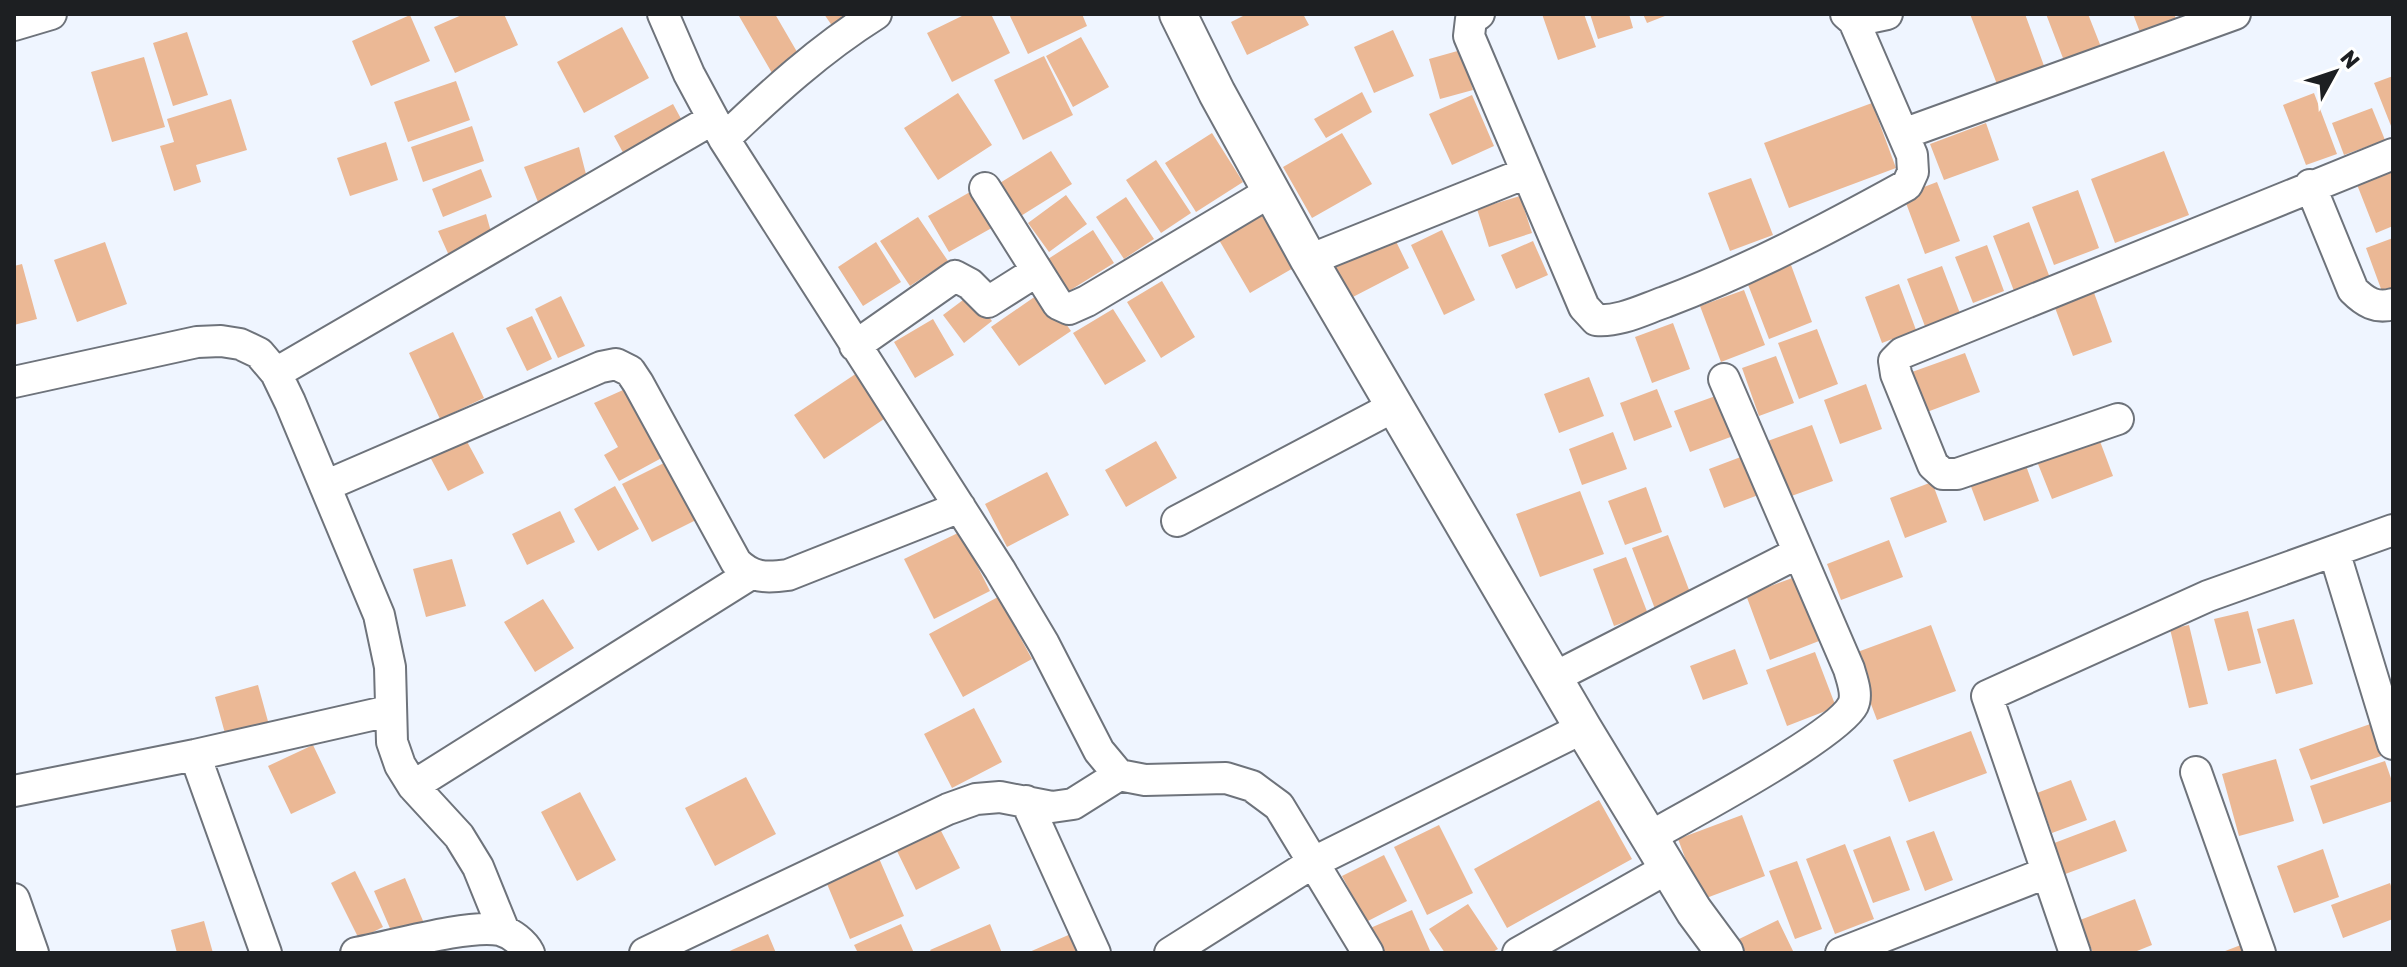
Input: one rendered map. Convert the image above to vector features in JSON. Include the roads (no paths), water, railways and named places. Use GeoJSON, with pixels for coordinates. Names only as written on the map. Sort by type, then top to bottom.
{"type":"FeatureCollection","features":[{"type":"Feature","properties":{"kind":"street"},"geometry":{"type":"LineString","coordinates":[[14,25],[51,14]]}},
{"type":"Feature","properties":{"kind":"street"},"geometry":{"type":"LineString","coordinates":[[663,14],[689,74],[718,129],[1044,644],[1099,751],[1119,775],[1145,780],[1226,778],[1252,786],[1279,806],[1368,953]]}},
{"type":"Feature","properties":{"kind":"street"},"geometry":{"type":"LineString","coordinates":[[276,373],[718,129],[834,40],[876,14]]}},
{"type":"Feature","properties":{"kind":"street"},"geometry":{"type":"LineString","coordinates":[[1178,14],[1270,192],[1309,260],[1583,728],[1668,868],[1725,953]]}},
{"type":"Feature","properties":{"kind":"street"},"geometry":{"type":"LineString","coordinates":[[1479,14],[1471,19],[1469,36],[1584,307],[1596,320],[1612,321],[1685,294],[1802,243],[1907,185],[1913,172],[1912,155],[1850,17],[1887,14]]}},
{"type":"Feature","properties":{"kind":"street"},"geometry":{"type":"LineString","coordinates":[[1903,134],[2235,14]]}},
{"type":"Feature","properties":{"kind":"street"},"geometry":{"type":"LineString","coordinates":[[2118,419],[1957,474],[1943,474],[1933,465],[1896,374],[1894,361],[1902,353],[2310,185],[2393,154]]}},
{"type":"Feature","properties":{"kind":"street"},"geometry":{"type":"LineString","coordinates":[[1309,260],[1526,173]]}},
{"type":"Feature","properties":{"kind":"street"},"geometry":{"type":"LineString","coordinates":[[2310,185],[2353,290],[2365,302],[2383,307],[2393,304]]}},
{"type":"Feature","properties":{"kind":"street"},"geometry":{"type":"LineString","coordinates":[[985,188],[1058,304],[1069,309],[1270,192]]}},
{"type":"Feature","properties":{"kind":"street"},"geometry":{"type":"LineString","coordinates":[[855,346],[955,276],[970,284],[988,302],[1037,271]]}},
{"type":"Feature","properties":{"kind":"street"},"geometry":{"type":"LineString","coordinates":[[14,382],[197,342],[240,344],[259,353],[276,373],[379,615],[390,667],[392,742],[400,765],[413,786],[459,836],[472,857],[504,931]]}},
{"type":"Feature","properties":{"kind":"street"},"geometry":{"type":"LineString","coordinates":[[325,486],[601,367],[616,364],[630,371],[638,383],[736,562],[749,575],[767,578],[788,575],[960,507]]}},
{"type":"Feature","properties":{"kind":"street"},"geometry":{"type":"LineString","coordinates":[[1649,837],[1834,726],[1854,704],[1855,690],[1849,669],[1724,379]]}},
{"type":"Feature","properties":{"kind":"street"},"geometry":{"type":"LineString","coordinates":[[1177,521],[1395,406]]}},
{"type":"Feature","properties":{"kind":"street"},"geometry":{"type":"LineString","coordinates":[[2075,953],[1987,696],[2208,596],[2393,530]]}},
{"type":"Feature","properties":{"kind":"street"},"geometry":{"type":"LineString","coordinates":[[2334,551],[2393,744]]}},
{"type":"Feature","properties":{"kind":"street"},"geometry":{"type":"LineString","coordinates":[[1553,678],[1798,553]]}},
{"type":"Feature","properties":{"kind":"street"},"geometry":{"type":"LineString","coordinates":[[413,786],[749,575]]}},
{"type":"Feature","properties":{"kind":"street"},"geometry":{"type":"LineString","coordinates":[[14,791],[195,755],[389,711]]}},
{"type":"Feature","properties":{"kind":"street"},"geometry":{"type":"LineString","coordinates":[[1170,953],[1314,862],[1583,728]]}},
{"type":"Feature","properties":{"kind":"street"},"geometry":{"type":"LineString","coordinates":[[195,755],[266,953]]}},
{"type":"Feature","properties":{"kind":"street"},"geometry":{"type":"LineString","coordinates":[[2196,772],[2260,953]]}},
{"type":"Feature","properties":{"kind":"street"},"geometry":{"type":"LineString","coordinates":[[645,953],[948,809],[976,799],[1000,797],[1052,807],[1073,804],[1119,775]]}},
{"type":"Feature","properties":{"kind":"street"},"geometry":{"type":"LineString","coordinates":[[1026,801],[1095,953]]}},
{"type":"Feature","properties":{"kind":"street"},"geometry":{"type":"LineString","coordinates":[[1518,953],[1555,944],[1668,868]]}},
{"type":"Feature","properties":{"kind":"street"},"geometry":{"type":"LineString","coordinates":[[1841,953],[2046,873]]}},
{"type":"Feature","properties":{"kind":"street"},"geometry":{"type":"LineString","coordinates":[[14,899],[33,953]]}},
{"type":"Feature","properties":{"kind":"street"},"geometry":{"type":"LineString","coordinates":[[356,953],[479,928],[504,931],[526,946],[529,953]]}}]}
